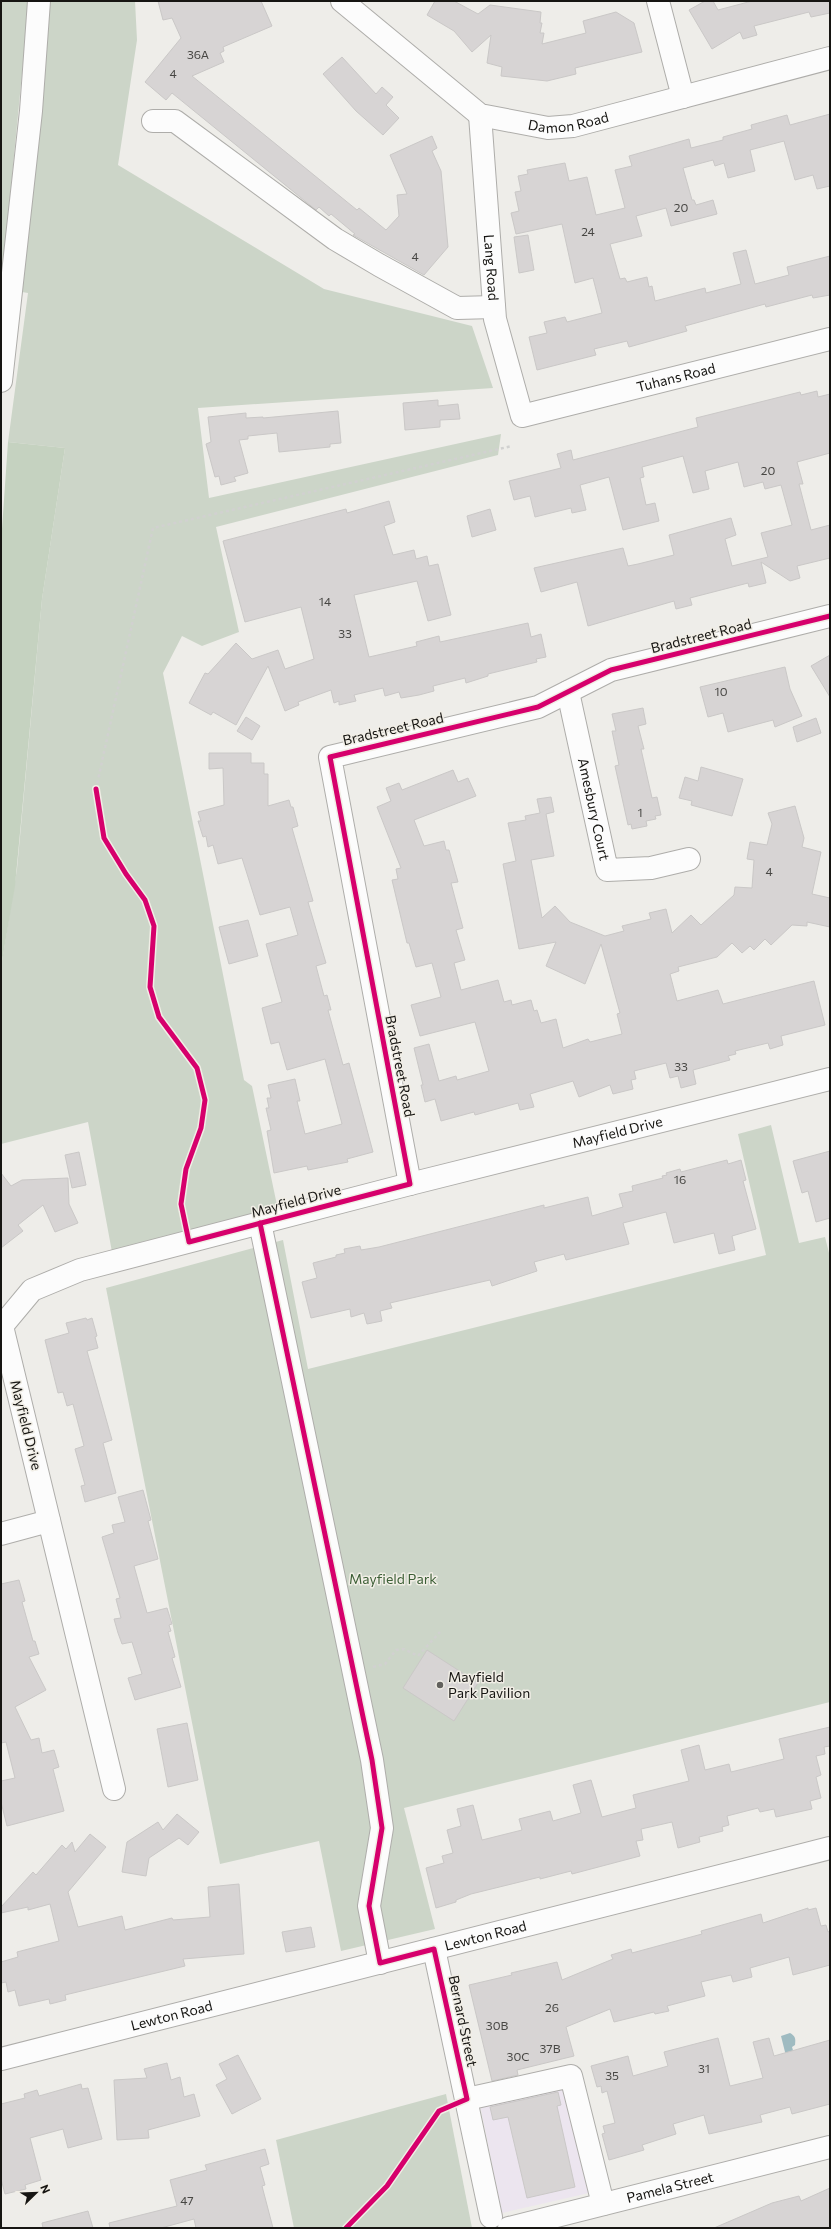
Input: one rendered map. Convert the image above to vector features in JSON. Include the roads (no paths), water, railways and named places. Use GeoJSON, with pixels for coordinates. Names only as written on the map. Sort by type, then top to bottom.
{"type":"FeatureCollection","features":[{"type":"Feature","properties":{"kind":"main road"},"geometry":{"type":"LineString","coordinates":[[1,382],[31,111],[39,1]]}},
{"type":"Feature","properties":{"kind":"main road","name":"Damon Road"},"geometry":{"type":"LineString","coordinates":[[342,1],[480,115],[548,128],[572,126],[830,58]]}},
{"type":"Feature","properties":{"kind":"main road"},"geometry":{"type":"LineString","coordinates":[[658,1],[683,97]]}},
{"type":"Feature","properties":{"kind":"main road","name":"Lang Road"},"geometry":{"type":"LineString","coordinates":[[480,115],[495,319],[522,416]]}},
{"type":"Feature","properties":{"kind":"main road"},"geometry":{"type":"LineString","coordinates":[[153,121],[175,121],[335,239],[457,308],[494,307]]}},
{"type":"Feature","properties":{"kind":"main road","name":"Tuhans Road"},"geometry":{"type":"LineString","coordinates":[[522,416],[830,339]]}},
{"type":"Feature","properties":{"kind":"main road","name":"Bradstreet Road"},"geometry":{"type":"LineString","coordinates":[[410,1184],[330,756],[538,707],[611,670],[830,616]]}},
{"type":"Feature","properties":{"kind":"main road","name":"Amesbury Court"},"geometry":{"type":"LineString","coordinates":[[568,692],[607,870],[651,868],[689,859]]}},
{"type":"Feature","properties":{"kind":"main road","name":"Mayfield Drive"},"geometry":{"type":"LineString","coordinates":[[114,1789],[2,1326],[32,1290],[80,1270],[410,1184],[830,1079]]}},
{"type":"Feature","properties":{"kind":"main road"},"geometry":{"type":"LineString","coordinates":[[260,1223],[372,1760],[382,1828],[369,1906],[380,1962]]}},
{"type":"Feature","properties":{"kind":"main road"},"geometry":{"type":"LineString","coordinates":[[1,1534],[49,1522]]}},
{"type":"Feature","properties":{"kind":"main road","name":"Lewton Road"},"geometry":{"type":"LineString","coordinates":[[1,2059],[830,1848]]}},
{"type":"Feature","properties":{"kind":"main road","name":"Bernard Street"},"geometry":{"type":"LineString","coordinates":[[434,1949],[467,2099],[497,2225]]}},
{"type":"Feature","properties":{"kind":"main road"},"geometry":{"type":"LineString","coordinates":[[467,2099],[572,2076],[603,2204]]}},
{"type":"Feature","properties":{"kind":"main road","name":"Pamela Street"},"geometry":{"type":"LineString","coordinates":[[497,2225],[603,2204],[830,2146]]}},
{"type":"Feature","properties":{"kind":"water"},"geometry":{"type":"Polygon","coordinates":[[[790,2033],[795,2039],[795,2045],[792,2047],[795,2057],[787,2060],[781,2036],[790,2033]]]}},
{"type":"Feature","properties":{"kind":"place","name":"Mayfield Park Pavilion"},"geometry":{"type":"Point","coordinates":[440,1685]}},
{"type":"Feature","properties":{"kind":"park label","name":"Mayfield Park"},"geometry":{"type":"Point","coordinates":[393,1579]}}]}
